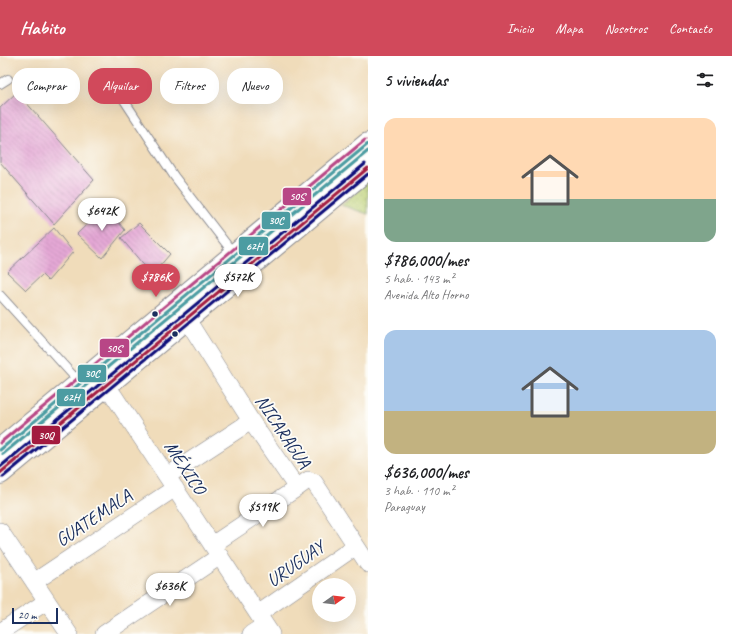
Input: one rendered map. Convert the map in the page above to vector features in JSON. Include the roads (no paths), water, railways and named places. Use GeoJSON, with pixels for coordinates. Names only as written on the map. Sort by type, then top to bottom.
{"type":"FeatureCollection","features":[{"type":"Feature","properties":{"kind":"main road"},"geometry":{"type":"LineString","coordinates":[[0,450],[368,144]]}},
{"type":"Feature","properties":{"kind":"main road"},"geometry":{"type":"LineString","coordinates":[[0,473],[368,168]]}},
{"type":"Feature","properties":{"kind":"street","name":"NICARAGUA"},"geometry":{"type":"LineString","coordinates":[[186,318],[251,421],[297,488],[308,480],[314,482],[368,564]]}},
{"type":"Feature","properties":{"kind":"street","name":"MÉXICO"},"geometry":{"type":"LineString","coordinates":[[106,384],[216,550],[261,627]]}},
{"type":"Feature","properties":{"kind":"street","name":"GUATEMALA"},"geometry":{"type":"LineString","coordinates":[[34,582],[171,482],[251,421]]}},
{"type":"Feature","properties":{"kind":"street"},"geometry":{"type":"LineString","coordinates":[[104,634],[297,488]]}},
{"type":"Feature","properties":{"kind":"street"},"geometry":{"type":"LineString","coordinates":[[0,531],[69,634]]}},
{"type":"Feature","properties":{"kind":"street","name":"URUGUAY"},"geometry":{"type":"LineString","coordinates":[[261,627],[356,546]]}},
{"type":"Feature","properties":{"kind":"street"},"geometry":{"type":"LineString","coordinates":[[0,632],[47,601]]}},
{"type":"Feature","properties":{"kind":"lane"},"geometry":{"type":"LineString","coordinates":[[0,84],[8,79]]}},
{"type":"Feature","properties":{"kind":"lane"},"geometry":{"type":"LineString","coordinates":[[127,104],[174,176],[234,255]]}},
{"type":"Feature","properties":{"kind":"lane"},"geometry":{"type":"LineString","coordinates":[[0,295],[80,383]]}}]}
